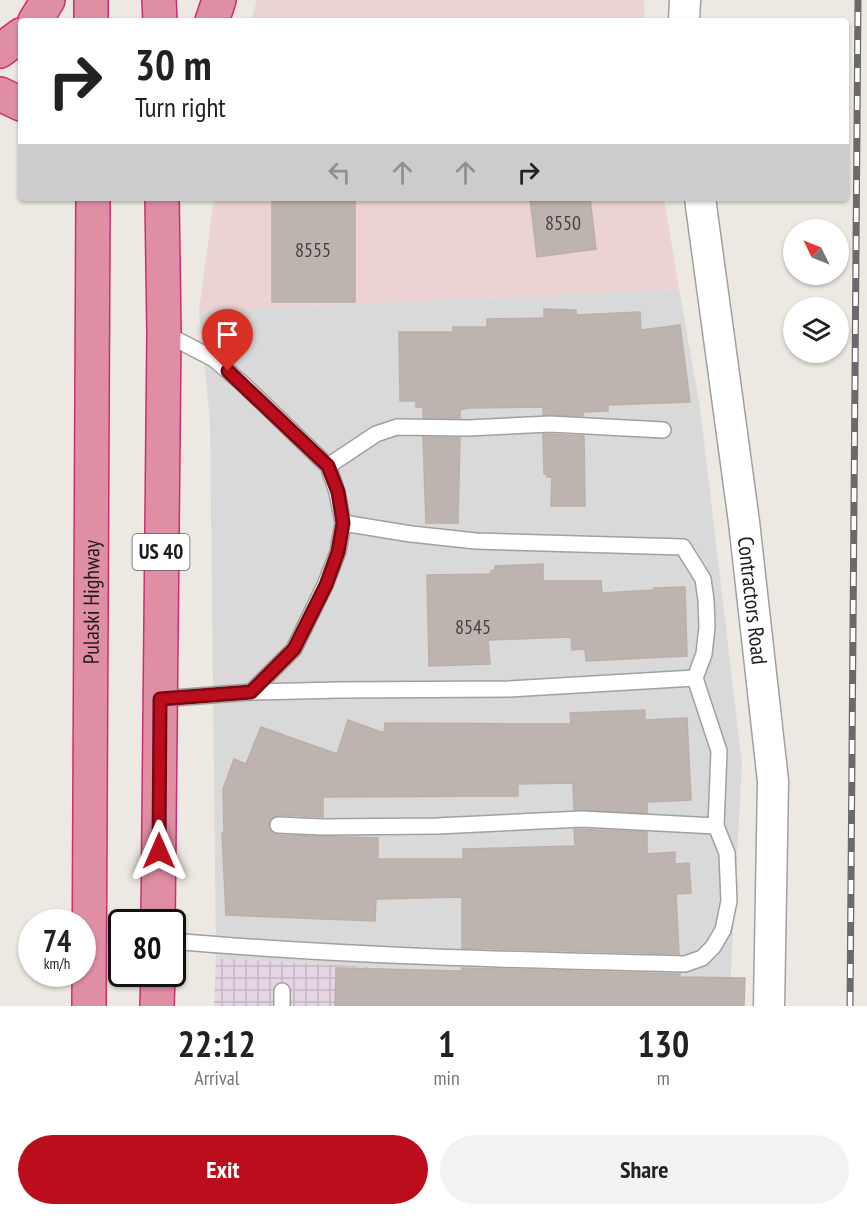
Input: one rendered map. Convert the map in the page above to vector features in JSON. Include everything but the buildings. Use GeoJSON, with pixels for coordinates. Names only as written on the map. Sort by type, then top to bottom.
{"type":"FeatureCollection","features":[{"type":"Feature","properties":{"kind":"highway"},"geometry":{"type":"LineString","coordinates":[[37,18],[48,0]]}},
{"type":"Feature","properties":{"kind":"highway"},"geometry":{"type":"LineString","coordinates":[[91,0],[91,18]]}},
{"type":"Feature","properties":{"kind":"highway"},"geometry":{"type":"LineString","coordinates":[[159,0],[159,18]]}},
{"type":"Feature","properties":{"kind":"highway"},"geometry":{"type":"LineString","coordinates":[[213,18],[219,0]]}},
{"type":"Feature","properties":{"kind":"highway"},"geometry":{"type":"LineString","coordinates":[[0,51],[18,37]]}},
{"type":"Feature","properties":{"kind":"highway"},"geometry":{"type":"LineString","coordinates":[[0,94],[18,103]]}},
{"type":"Feature","properties":{"kind":"highway"},"geometry":{"type":"LineString","coordinates":[[78,201],[94,257]]}},
{"type":"Feature","properties":{"kind":"highway","name":"Pulaski Highway"},"geometry":{"type":"LineString","coordinates":[[89,1006],[93,201]]}},
{"type":"Feature","properties":{"kind":"highway","name":"US 40"},"geometry":{"type":"LineString","coordinates":[[158,909],[164,329],[162,201]]}},
{"type":"Feature","properties":{"kind":"highway"},"geometry":{"type":"LineString","coordinates":[[164,329],[182,201]]}},
{"type":"Feature","properties":{"kind":"highway"},"geometry":{"type":"LineString","coordinates":[[157,1006],[158,987]]}},
{"type":"Feature","properties":{"kind":"street"},"geometry":{"type":"LineString","coordinates":[[684,18],[685,0]]}},
{"type":"Feature","properties":{"kind":"street","name":"Contractors Road"},"geometry":{"type":"LineString","coordinates":[[700,201],[746,533],[773,781],[769,1006]]}},
{"type":"Feature","properties":{"kind":"lane"},"geometry":{"type":"LineString","coordinates":[[164,329],[214,359],[243,384],[328,466],[338,492],[343,523],[338,552],[326,585],[294,649],[251,692]]}},
{"type":"Feature","properties":{"kind":"lane"},"geometry":{"type":"LineString","coordinates":[[328,466],[376,434],[397,428],[468,428],[550,424],[663,429]]}},
{"type":"Feature","properties":{"kind":"lane"},"geometry":{"type":"LineString","coordinates":[[186,942],[257,949],[456,959],[685,964],[702,958],[723,930],[729,901],[727,853],[716,826],[719,751],[695,678],[704,654],[707,627],[706,600],[703,579],[683,547],[476,541],[343,523]]}},
{"type":"Feature","properties":{"kind":"lane"},"geometry":{"type":"LineString","coordinates":[[160,699],[251,692],[509,689],[695,678]]}},
{"type":"Feature","properties":{"kind":"lane"},"geometry":{"type":"LineString","coordinates":[[278,825],[437,826],[582,819],[716,826]]}},
{"type":"Feature","properties":{"kind":"shaded area"},"geometry":{"type":"Polygon","coordinates":[[[257,0],[644,0],[645,18],[252,18],[257,0]]]}},
{"type":"Feature","properties":{"kind":"shaded area"},"geometry":{"type":"Polygon","coordinates":[[[214,201],[664,201],[679,289],[199,311],[214,201]]]}},
{"type":"Feature","properties":{"kind":"shaded area"},"geometry":{"type":"Polygon","coordinates":[[[679,289],[700,407],[742,764],[730,988],[216,958],[210,421],[199,311],[679,289]]]}},
{"type":"Feature","properties":{"kind":"shaded area"},"geometry":{"type":"Polygon","coordinates":[[[216,958],[730,988],[730,1006],[214,1006],[216,958]]]}},
{"type":"Feature","properties":{"kind":"railway"},"geometry":{"type":"LineString","coordinates":[[850,1006],[858,0]]}},
{"type":"Feature","properties":{"kind":"route"},"geometry":{"type":"LineString","coordinates":[[159,851],[160,699],[251,692],[294,649],[326,585],[338,552],[343,523],[338,492],[328,466],[228,371]]}}]}
